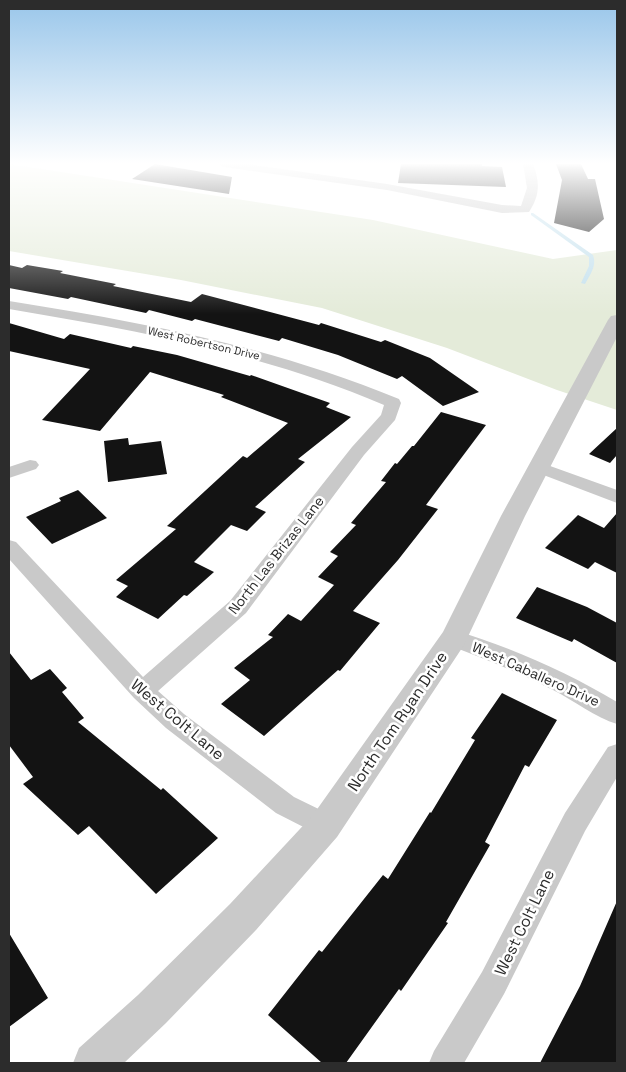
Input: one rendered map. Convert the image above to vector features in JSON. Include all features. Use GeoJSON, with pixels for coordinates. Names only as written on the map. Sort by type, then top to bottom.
{"type":"FeatureCollection","features":[{"type":"Feature","properties":{"kind":"street","name":"West Robertson Drive"},"geometry":{"type":"LineString","coordinates":[[9,305],[168,334],[269,358],[368,392],[393,403]]}},
{"type":"Feature","properties":{"kind":"street","name":"North Tom Ryan Drive"},"geometry":{"type":"LineString","coordinates":[[94,1063],[152,1009],[243,917],[325,826],[454,638],[513,516],[617,320]]}},
{"type":"Feature","properties":{"kind":"street","name":"North Las Brizas Lane"},"geometry":{"type":"LineString","coordinates":[[142,691],[238,607],[358,451],[389,416],[393,403]]}},
{"type":"Feature","properties":{"kind":"street"},"geometry":{"type":"LineString","coordinates":[[9,473],[30,465]]}},
{"type":"Feature","properties":{"kind":"street"},"geometry":{"type":"LineString","coordinates":[[540,467],[617,497]]}},
{"type":"Feature","properties":{"kind":"street","name":"West Colt Lane"},"geometry":{"type":"LineString","coordinates":[[9,546],[142,691],[175,720],[285,805],[325,826]]}},
{"type":"Feature","properties":{"kind":"street","name":"West Caballero Drive"},"geometry":{"type":"LineString","coordinates":[[454,638],[503,657],[592,698],[617,714]]}},
{"type":"Feature","properties":{"kind":"street","name":"West Colt Lane"},"geometry":{"type":"LineString","coordinates":[[446,1063],[493,983],[575,822],[617,755]]}},
{"type":"Feature","properties":{"kind":"green space"},"geometry":{"type":"Polygon","coordinates":[[[9,214],[334,214],[373,220],[553,259],[617,250],[617,410],[557,390],[447,348],[322,308],[181,280],[9,251],[9,214]]]}},
{"type":"Feature","properties":{"kind":"building"},"geometry":{"type":"Polygon","coordinates":[[[556,214],[603,214],[604,219],[589,232],[554,223],[556,214]]]}},
{"type":"Feature","properties":{"kind":"building"},"geometry":{"type":"Polygon","coordinates":[[[9,265],[22,268],[27,265],[63,271],[60,273],[191,302],[202,294],[319,325],[321,323],[381,342],[385,340],[430,358],[479,392],[443,406],[402,376],[397,379],[338,355],[282,338],[279,341],[195,319],[192,321],[149,310],[146,313],[71,297],[68,299],[9,288],[9,265]]]}},
{"type":"Feature","properties":{"kind":"building"},"geometry":{"type":"Polygon","coordinates":[[[9,323],[64,339],[70,334],[131,348],[133,346],[177,355],[251,375],[330,403],[326,407],[351,417],[298,459],[305,462],[255,507],[266,512],[247,531],[231,525],[194,562],[214,572],[187,596],[184,595],[158,619],[116,597],[128,586],[116,580],[176,529],[167,526],[243,456],[247,458],[288,423],[221,397],[224,395],[150,372],[100,431],[42,420],[90,369],[9,351],[9,323]]]}},
{"type":"Feature","properties":{"kind":"building"},"geometry":{"type":"Polygon","coordinates":[[[441,412],[486,425],[426,505],[438,509],[398,560],[353,611],[380,623],[340,671],[338,670],[264,736],[221,704],[250,680],[234,668],[273,637],[268,635],[288,614],[301,621],[334,585],[318,577],[338,556],[330,552],[356,525],[351,523],[386,482],[381,481],[395,463],[397,464],[414,446],[441,412]]]}},
{"type":"Feature","properties":{"kind":"building"},"geometry":{"type":"Polygon","coordinates":[[[617,428],[617,455],[610,463],[589,454],[617,428]]]}},
{"type":"Feature","properties":{"kind":"building"},"geometry":{"type":"Polygon","coordinates":[[[128,438],[129,445],[161,441],[167,474],[108,482],[104,441],[128,438]]]}},
{"type":"Feature","properties":{"kind":"building"},"geometry":{"type":"Polygon","coordinates":[[[78,490],[107,518],[52,544],[26,517],[61,501],[59,498],[78,490]]]}},
{"type":"Feature","properties":{"kind":"building"},"geometry":{"type":"Polygon","coordinates":[[[617,513],[617,573],[595,562],[588,569],[545,548],[578,515],[604,528],[617,513]]]}},
{"type":"Feature","properties":{"kind":"building"},"geometry":{"type":"Polygon","coordinates":[[[537,587],[587,607],[617,623],[617,663],[574,639],[572,642],[516,618],[537,587]]]}},
{"type":"Feature","properties":{"kind":"building"},"geometry":{"type":"Polygon","coordinates":[[[9,652],[31,680],[50,669],[67,688],[62,692],[84,718],[78,722],[161,790],[163,788],[218,838],[156,894],[89,826],[78,835],[23,784],[33,777],[9,745],[9,652]]]}},
{"type":"Feature","properties":{"kind":"building"},"geometry":{"type":"Polygon","coordinates":[[[502,693],[557,720],[529,767],[525,765],[485,842],[490,845],[446,922],[448,923],[401,991],[399,989],[346,1063],[322,1063],[268,1015],[319,950],[322,952],[383,875],[388,879],[475,740],[471,738],[502,693]]]}},
{"type":"Feature","properties":{"kind":"building"},"geometry":{"type":"Polygon","coordinates":[[[617,901],[617,1063],[540,1063],[580,986],[617,901]]]}},
{"type":"Feature","properties":{"kind":"building"},"geometry":{"type":"Polygon","coordinates":[[[9,933],[48,998],[9,1027],[9,933]]]}},
{"type":"Feature","properties":{"kind":"waterway"},"geometry":{"type":"LineString","coordinates":[[532,214],[591,256],[592,266],[583,283]]}}]}
